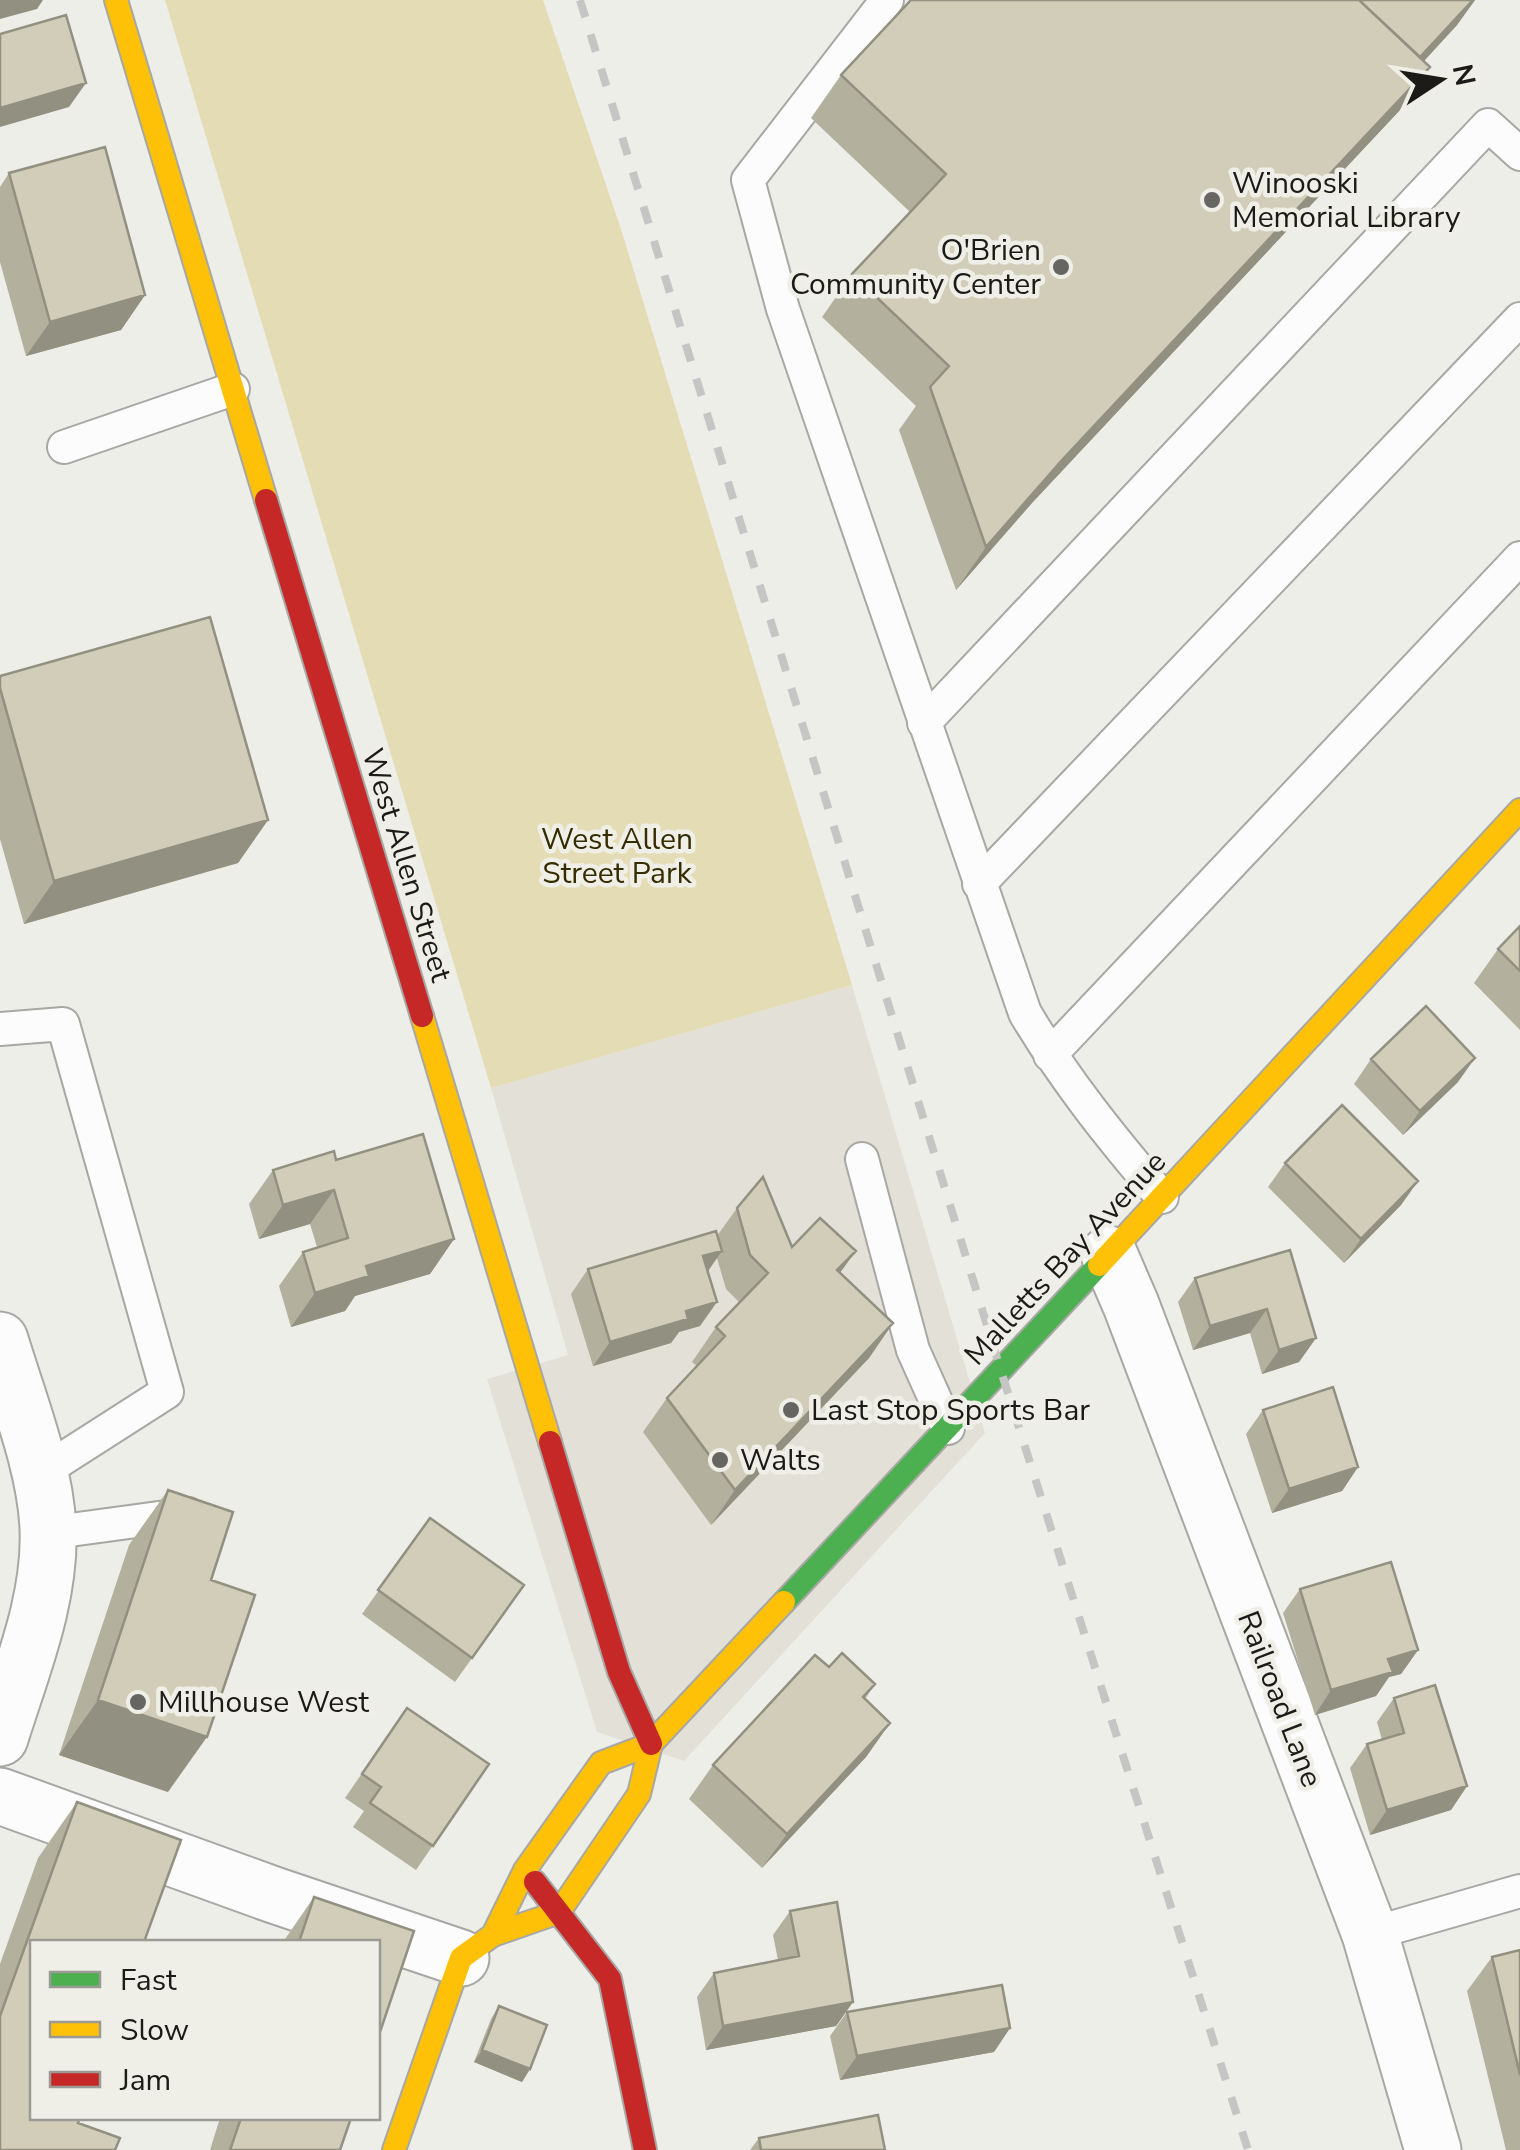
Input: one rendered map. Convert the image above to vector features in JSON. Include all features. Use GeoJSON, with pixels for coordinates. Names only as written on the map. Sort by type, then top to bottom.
{"type":"FeatureCollection","features":[{"type":"Feature","properties":{"kind":"street","name":"West Allen Street"},"geometry":{"type":"LineString","coordinates":[[116,0],[619,1672],[651,1744]]}},
{"type":"Feature","properties":{"kind":"street","name":"Malletts Bay Avenue"},"geometry":{"type":"LineString","coordinates":[[394,2150],[477,1946],[601,1763],[651,1744],[1520,810]]}},
{"type":"Feature","properties":{"kind":"street","name":"Railroad Lane"},"geometry":{"type":"LineString","coordinates":[[1109,1254],[1132,1305],[1370,1934],[1433,2150]]}},
{"type":"Feature","properties":{"kind":"street"},"geometry":{"type":"LineString","coordinates":[[0,1340],[39,1474],[48,1533],[40,1610],[0,1738]]}},
{"type":"Feature","properties":{"kind":"street","name":"Malletts Bay Avenue"},"geometry":{"type":"LineString","coordinates":[[559,1912],[639,1794],[651,1744]]}},
{"type":"Feature","properties":{"kind":"street"},"geometry":{"type":"LineString","coordinates":[[0,1796],[274,1895],[477,1946],[559,1912]]}},
{"type":"Feature","properties":{"kind":"street"},"geometry":{"type":"LineString","coordinates":[[525,1870],[610,1979],[645,2150]]}},
{"type":"Feature","properties":{"kind":"lane"},"geometry":{"type":"LineString","coordinates":[[887,0],[748,180],[783,310],[1026,1013],[1050,1055],[1118,1147],[1162,1197]]}},
{"type":"Feature","properties":{"kind":"lane"},"geometry":{"type":"LineString","coordinates":[[924,722],[1488,125],[1520,154]]}},
{"type":"Feature","properties":{"kind":"lane"},"geometry":{"type":"LineString","coordinates":[[979,884],[1520,318]]}},
{"type":"Feature","properties":{"kind":"lane"},"geometry":{"type":"LineString","coordinates":[[64,447],[232,389]]}},
{"type":"Feature","properties":{"kind":"lane"},"geometry":{"type":"LineString","coordinates":[[1050,1055],[1520,558]]}},
{"type":"Feature","properties":{"kind":"lane"},"geometry":{"type":"LineString","coordinates":[[0,1028],[63,1024],[168,1392],[39,1474]]}},
{"type":"Feature","properties":{"kind":"lane"},"geometry":{"type":"LineString","coordinates":[[862,1160],[913,1350],[948,1428]]}},
{"type":"Feature","properties":{"kind":"lane"},"geometry":{"type":"LineString","coordinates":[[48,1533],[213,1511]]}},
{"type":"Feature","properties":{"kind":"lane"},"geometry":{"type":"LineString","coordinates":[[1370,1934],[1520,1891]]}},
{"type":"Feature","properties":{"kind":"shaded area"},"geometry":{"type":"Polygon","coordinates":[[[852,985],[985,1433],[684,1761],[597,1732],[487,1379],[568,1355],[491,1088],[852,985]]]}},
{"type":"Feature","properties":{"kind":"green space","name":"West Allen Street Park"},"geometry":{"type":"Polygon","coordinates":[[[165,0],[543,0],[621,229],[852,985],[491,1088],[165,0]]]}},
{"type":"Feature","properties":{"kind":"building","name":"O'Brien Community Center"},"geometry":{"type":"Polygon","coordinates":[[[911,0],[1359,0],[1430,67],[1062,460],[986,547],[930,387],[949,366],[852,274],[946,174],[841,75],[911,0]]]}},
{"type":"Feature","properties":{"kind":"building"},"geometry":{"type":"Polygon","coordinates":[[[1359,0],[1473,0],[1420,57],[1359,0]]]}},
{"type":"Feature","properties":{"kind":"building"},"geometry":{"type":"Polygon","coordinates":[[[66,15],[86,83],[0,108],[0,34],[66,15]]]}},
{"type":"Feature","properties":{"kind":"building"},"geometry":{"type":"Polygon","coordinates":[[[105,147],[145,295],[50,322],[9,173],[105,147]]]}},
{"type":"Feature","properties":{"kind":"building"},"geometry":{"type":"Polygon","coordinates":[[[210,617],[268,820],[54,881],[0,688],[0,676],[210,617]]]}},
{"type":"Feature","properties":{"kind":"building"},"geometry":{"type":"Polygon","coordinates":[[[1520,926],[1520,971],[1498,949],[1520,926]]]}},
{"type":"Feature","properties":{"kind":"building"},"geometry":{"type":"Polygon","coordinates":[[[1426,1006],[1475,1058],[1420,1111],[1371,1059],[1426,1006]]]}},
{"type":"Feature","properties":{"kind":"building"},"geometry":{"type":"Polygon","coordinates":[[[1342,1105],[1418,1181],[1361,1239],[1285,1163],[1342,1105]]]}},
{"type":"Feature","properties":{"kind":"building"},"geometry":{"type":"Polygon","coordinates":[[[423,1134],[454,1239],[366,1266],[369,1276],[315,1293],[303,1252],[348,1238],[334,1190],[283,1205],[273,1170],[334,1151],[336,1160],[423,1134]]]}},
{"type":"Feature","properties":{"kind":"building"},"geometry":{"type":"Polygon","coordinates":[[[763,1177],[792,1247],[820,1218],[856,1251],[837,1270],[893,1323],[735,1490],[667,1398],[725,1336],[716,1327],[768,1273],[750,1255],[737,1208],[763,1177]]]}},
{"type":"Feature","properties":{"kind":"building"},"geometry":{"type":"Polygon","coordinates":[[[716,1231],[722,1251],[703,1256],[717,1302],[686,1311],[688,1319],[610,1342],[588,1269],[716,1231]]]}},
{"type":"Feature","properties":{"kind":"building"},"geometry":{"type":"Polygon","coordinates":[[[1290,1250],[1316,1338],[1279,1350],[1267,1309],[1210,1326],[1195,1278],[1290,1250]]]}},
{"type":"Feature","properties":{"kind":"building"},"geometry":{"type":"Polygon","coordinates":[[[1333,1387],[1358,1467],[1289,1489],[1263,1410],[1333,1387]]]}},
{"type":"Feature","properties":{"kind":"building"},"geometry":{"type":"Polygon","coordinates":[[[168,1490],[233,1512],[211,1580],[255,1595],[207,1737],[98,1700],[168,1490]]]}},
{"type":"Feature","properties":{"kind":"building"},"geometry":{"type":"Polygon","coordinates":[[[430,1518],[524,1585],[472,1658],[378,1590],[430,1518]]]}},
{"type":"Feature","properties":{"kind":"building"},"geometry":{"type":"Polygon","coordinates":[[[1391,1562],[1418,1650],[1388,1659],[1393,1672],[1331,1690],[1300,1589],[1391,1562]]]}},
{"type":"Feature","properties":{"kind":"building"},"geometry":{"type":"Polygon","coordinates":[[[842,1653],[875,1684],[863,1697],[890,1723],[787,1834],[713,1765],[815,1655],[829,1667],[842,1653]]]}},
{"type":"Feature","properties":{"kind":"building"},"geometry":{"type":"Polygon","coordinates":[[[1435,1685],[1467,1786],[1387,1810],[1367,1744],[1404,1733],[1394,1698],[1435,1685]]]}},
{"type":"Feature","properties":{"kind":"building"},"geometry":{"type":"Polygon","coordinates":[[[407,1708],[489,1764],[433,1846],[370,1803],[381,1787],[362,1774],[407,1708]]]}},
{"type":"Feature","properties":{"kind":"building"},"geometry":{"type":"Polygon","coordinates":[[[77,1802],[181,1840],[145,1940],[30,1940],[30,2120],[79,2120],[78,2123],[120,2138],[115,2150],[0,2150],[0,2016],[77,1802]]]}},
{"type":"Feature","properties":{"kind":"building"},"geometry":{"type":"Polygon","coordinates":[[[314,1897],[414,1931],[380,2032],[380,1940],[300,1940],[314,1897]]]}},
{"type":"Feature","properties":{"kind":"building"},"geometry":{"type":"Polygon","coordinates":[[[837,1902],[853,2002],[723,2026],[714,1973],[799,1956],[790,1911],[837,1902]]]}},
{"type":"Feature","properties":{"kind":"building"},"geometry":{"type":"Polygon","coordinates":[[[1520,1950],[1520,2075],[1492,1957],[1520,1950]]]}},
{"type":"Feature","properties":{"kind":"building"},"geometry":{"type":"Polygon","coordinates":[[[1002,1985],[1010,2028],[857,2056],[847,2012],[1002,1985]]]}},
{"type":"Feature","properties":{"kind":"building"},"geometry":{"type":"Polygon","coordinates":[[[499,2006],[547,2025],[530,2069],[482,2050],[499,2006]]]}},
{"type":"Feature","properties":{"kind":"building"},"geometry":{"type":"Polygon","coordinates":[[[878,2115],[885,2150],[761,2150],[759,2138],[878,2115]]]}},
{"type":"Feature","properties":{"kind":"building"},"geometry":{"type":"Polygon","coordinates":[[[240,2120],[350,2120],[340,2150],[230,2150],[240,2120]]]}},
{"type":"Feature","properties":{"kind":"railway"},"geometry":{"type":"LineString","coordinates":[[580,0],[1001,1371],[1248,2150]]}},
{"type":"Feature","properties":{"kind":"traffic: fast"},"geometry":{"type":"LineString","coordinates":[[784,1602],[1099,1265]]}},
{"type":"Feature","properties":{"kind":"traffic: slow"},"geometry":{"type":"LineString","coordinates":[[116,0],[266,500]]}},
{"type":"Feature","properties":{"kind":"traffic: slow"},"geometry":{"type":"LineString","coordinates":[[1099,1265],[1520,810]]}},
{"type":"Feature","properties":{"kind":"traffic: slow"},"geometry":{"type":"LineString","coordinates":[[422,1016],[550,1442]]}},
{"type":"Feature","properties":{"kind":"traffic: slow"},"geometry":{"type":"LineString","coordinates":[[493,1935],[525,1870],[601,1763],[651,1744],[784,1602]]}},
{"type":"Feature","properties":{"kind":"traffic: slow"},"geometry":{"type":"LineString","coordinates":[[394,2150],[461,1958],[493,1935],[559,1912],[639,1794],[651,1744]]}},
{"type":"Feature","properties":{"kind":"traffic: jam"},"geometry":{"type":"LineString","coordinates":[[266,500],[422,1016]]}},
{"type":"Feature","properties":{"kind":"traffic: jam"},"geometry":{"type":"LineString","coordinates":[[550,1442],[619,1672],[651,1744]]}},
{"type":"Feature","properties":{"kind":"traffic: jam"},"geometry":{"type":"LineString","coordinates":[[535,1882],[610,1979],[645,2150]]}},
{"type":"Feature","properties":{"kind":"place","name":"Winooski Memorial Library"},"geometry":{"type":"Point","coordinates":[1212,200]}},
{"type":"Feature","properties":{"kind":"place","name":"O'Brien Community Center"},"geometry":{"type":"Point","coordinates":[1061,267]}},
{"type":"Feature","properties":{"kind":"place","name":"Last Stop Sports Bar"},"geometry":{"type":"Point","coordinates":[791,1410]}},
{"type":"Feature","properties":{"kind":"place","name":"Walts"},"geometry":{"type":"Point","coordinates":[720,1460]}},
{"type":"Feature","properties":{"kind":"place","name":"Millhouse West"},"geometry":{"type":"Point","coordinates":[138,1702]}}]}
